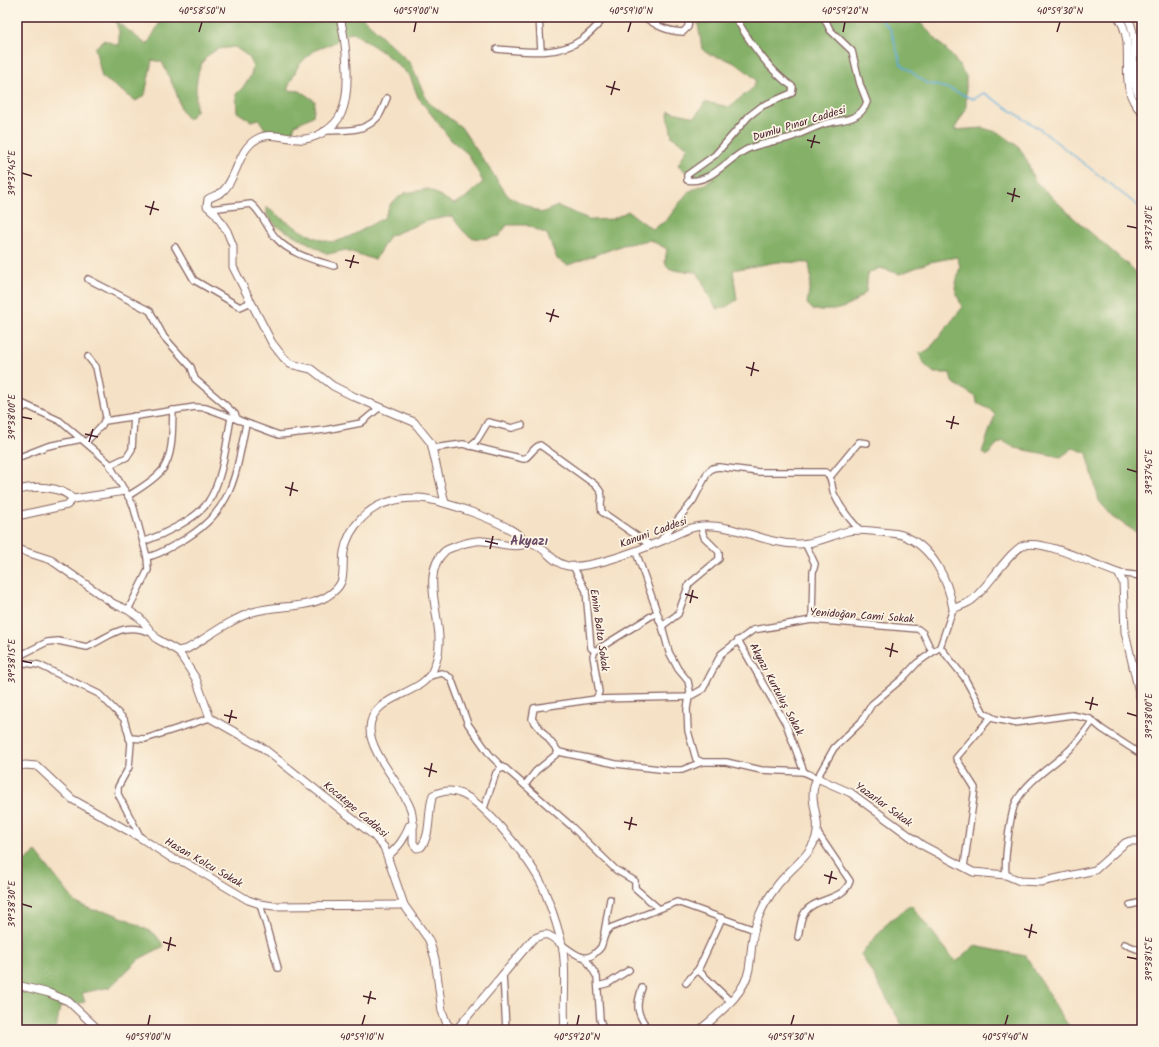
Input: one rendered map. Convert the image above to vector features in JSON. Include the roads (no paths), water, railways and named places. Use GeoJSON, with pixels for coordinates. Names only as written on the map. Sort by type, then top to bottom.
{"type":"FeatureCollection","features":[{"type":"Feature","properties":{"kind":"street"},"geometry":{"type":"LineString","coordinates":[[340,17],[346,60],[346,97],[341,114],[330,127],[317,136],[303,139],[269,135],[256,139],[246,150],[224,190],[208,199],[207,206],[227,230],[233,246],[233,268],[272,343],[290,364],[311,369],[333,386],[379,408],[414,422],[432,443],[445,503]]}},
{"type":"Feature","properties":{"kind":"street"},"geometry":{"type":"LineString","coordinates":[[539,17],[541,51]]}},
{"type":"Feature","properties":{"kind":"street"},"geometry":{"type":"LineString","coordinates":[[497,48],[548,52],[565,48],[580,40],[605,17]]}},
{"type":"Feature","properties":{"kind":"street"},"geometry":{"type":"LineString","coordinates":[[644,17],[660,28],[669,31],[683,32],[688,27],[689,17]]}},
{"type":"Feature","properties":{"kind":"street","name":"Dumlu Pınar Caddesi"},"geometry":{"type":"LineString","coordinates":[[735,17],[752,45],[784,81],[793,87],[792,93],[762,106],[749,116],[716,155],[687,175],[686,180],[693,181],[714,173],[732,158],[750,148],[790,137],[824,124],[846,121],[864,110],[867,102],[860,84],[852,51],[830,30],[824,17]]}},
{"type":"Feature","properties":{"kind":"street"},"geometry":{"type":"LineString","coordinates":[[1118,17],[1126,33],[1126,75],[1131,98],[1142,112]]}},
{"type":"Feature","properties":{"kind":"street"},"geometry":{"type":"LineString","coordinates":[[1127,17],[1133,34],[1134,86],[1142,100]]}},
{"type":"Feature","properties":{"kind":"street"},"geometry":{"type":"LineString","coordinates":[[324,131],[358,130],[369,125],[378,118],[387,98]]}},
{"type":"Feature","properties":{"kind":"street"},"geometry":{"type":"LineString","coordinates":[[210,209],[251,204],[258,209],[267,226],[277,239],[290,249],[334,266]]}},
{"type":"Feature","properties":{"kind":"street"},"geometry":{"type":"LineString","coordinates":[[175,247],[194,280],[240,307],[251,302]]}},
{"type":"Feature","properties":{"kind":"street"},"geometry":{"type":"LineString","coordinates":[[88,279],[150,311],[164,337],[191,367],[195,379],[235,414],[220,473],[209,502],[201,510],[171,530],[143,542]]}},
{"type":"Feature","properties":{"kind":"street"},"geometry":{"type":"LineString","coordinates":[[88,357],[96,367],[106,417],[105,421]]}},
{"type":"Feature","properties":{"kind":"street"},"geometry":{"type":"LineString","coordinates":[[17,401],[60,421],[84,440],[110,465],[133,505],[147,557],[148,570],[128,610]]}},
{"type":"Feature","properties":{"kind":"street"},"geometry":{"type":"LineString","coordinates":[[17,411],[27,406]]}},
{"type":"Feature","properties":{"kind":"street"},"geometry":{"type":"LineString","coordinates":[[17,458],[48,446],[84,440],[105,421],[173,410],[195,407],[206,408],[279,435],[325,430],[361,423],[379,408]]}},
{"type":"Feature","properties":{"kind":"street"},"geometry":{"type":"LineString","coordinates":[[17,516],[44,508],[67,505],[73,500],[126,493],[146,484],[163,469],[171,444],[173,410]]}},
{"type":"Feature","properties":{"kind":"street"},"geometry":{"type":"LineString","coordinates":[[110,465],[127,458],[130,453],[133,443],[134,416]]}},
{"type":"Feature","properties":{"kind":"street"},"geometry":{"type":"LineString","coordinates":[[470,446],[477,440],[488,422],[512,428],[522,425]]}},
{"type":"Feature","properties":{"kind":"street"},"geometry":{"type":"LineString","coordinates":[[147,557],[156,555],[190,536],[218,512],[234,482],[246,424]]}},
{"type":"Feature","properties":{"kind":"street"},"geometry":{"type":"LineString","coordinates":[[830,477],[860,442],[867,443]]}},
{"type":"Feature","properties":{"kind":"street"},"geometry":{"type":"LineString","coordinates":[[432,448],[463,444],[524,459],[529,456],[535,447],[540,446],[602,490],[604,498],[601,507],[602,512],[650,546]]}},
{"type":"Feature","properties":{"kind":"street"},"geometry":{"type":"LineString","coordinates":[[660,541],[693,501],[708,472],[713,468],[719,467],[759,472],[825,472],[830,477],[834,494],[852,522],[860,530]]}},
{"type":"Feature","properties":{"kind":"street"},"geometry":{"type":"LineString","coordinates":[[17,490],[26,488],[50,488],[63,492],[73,500]]}},
{"type":"Feature","properties":{"kind":"street","name":"Kanuni Caddesi"},"geometry":{"type":"LineString","coordinates":[[178,651],[187,649],[238,618],[254,612],[311,603],[325,598],[333,593],[342,582],[344,553],[351,533],[362,518],[375,507],[395,499],[418,498],[445,503],[504,525],[522,536],[524,541],[538,545],[556,561],[567,566],[585,565],[636,552],[660,541],[701,526]]}},
{"type":"Feature","properties":{"kind":"street"},"geometry":{"type":"LineString","coordinates":[[662,626],[678,614],[688,584],[719,559],[719,552],[704,537],[701,526],[717,527],[786,543],[805,543],[849,531],[860,530],[902,535],[922,546],[934,558],[942,575],[953,609],[940,647],[916,663],[903,678],[872,704],[861,722],[834,748],[812,788],[817,832],[816,839],[806,854],[776,887],[759,916],[751,943],[749,970],[744,984],[730,1001],[703,1028]]}},
{"type":"Feature","properties":{"kind":"street"},"geometry":{"type":"LineString","coordinates":[[524,541],[522,545],[515,546],[481,541],[447,549],[438,557],[434,571],[433,596],[439,643],[434,670],[406,692],[378,708],[372,716],[370,730],[374,745],[411,810],[414,825],[413,843],[417,848],[421,847],[425,842],[429,806],[433,795],[444,790],[459,792],[484,808],[506,834],[542,886],[560,934],[564,970],[565,1030]]}},
{"type":"Feature","properties":{"kind":"street"},"geometry":{"type":"LineString","coordinates":[[805,543],[815,564],[813,572],[812,620]]}},
{"type":"Feature","properties":{"kind":"street"},"geometry":{"type":"LineString","coordinates":[[953,609],[972,600],[995,577],[1014,552],[1024,545],[1037,546],[1073,555],[1100,568],[1118,573],[1142,576]]}},
{"type":"Feature","properties":{"kind":"street"},"geometry":{"type":"LineString","coordinates":[[17,549],[51,560],[114,604],[128,610],[140,618],[157,639],[178,651],[196,679],[210,718],[145,739],[129,738]]}},
{"type":"Feature","properties":{"kind":"street"},"geometry":{"type":"LineString","coordinates":[[636,552],[662,626],[669,652],[678,669],[688,681],[690,691],[687,709],[688,731],[696,759],[702,762]]}},
{"type":"Feature","properties":{"kind":"street","name":"Emin Balta Sokak"},"geometry":{"type":"LineString","coordinates":[[572,566],[586,590],[591,648],[594,651],[593,656],[599,692],[596,699]]}},
{"type":"Feature","properties":{"kind":"street"},"geometry":{"type":"LineString","coordinates":[[1118,573],[1123,582],[1125,632],[1142,705]]}},
{"type":"Feature","properties":{"kind":"street"},"geometry":{"type":"LineString","coordinates":[[594,651],[656,613],[662,626]]}},
{"type":"Feature","properties":{"kind":"street","name":"Yenidoğan Cami Sokak"},"geometry":{"type":"LineString","coordinates":[[689,697],[703,689],[721,654],[753,630],[812,620],[918,630],[923,633],[932,652]]}},
{"type":"Feature","properties":{"kind":"street"},"geometry":{"type":"LineString","coordinates":[[17,657],[47,642],[58,641],[87,647],[122,629],[135,627],[152,633]]}},
{"type":"Feature","properties":{"kind":"street","name":"Akyazı Kurtuluş Sokak"},"geometry":{"type":"LineString","coordinates":[[738,640],[786,724],[804,772]]}},
{"type":"Feature","properties":{"kind":"street"},"geometry":{"type":"LineString","coordinates":[[940,647],[964,677],[984,713],[991,717],[1014,723],[1072,715],[1090,719],[1142,756]]}},
{"type":"Feature","properties":{"kind":"street"},"geometry":{"type":"LineString","coordinates":[[17,662],[39,665],[99,694],[124,719],[131,743],[128,767],[118,787],[118,794],[141,838]]}},
{"type":"Feature","properties":{"kind":"street"},"geometry":{"type":"LineString","coordinates":[[428,676],[442,673],[451,678],[468,724],[490,755],[503,768],[512,772],[612,866],[635,881],[635,888],[658,908]]}},
{"type":"Feature","properties":{"kind":"street"},"geometry":{"type":"LineString","coordinates":[[689,697],[596,699],[534,708],[532,719],[559,752],[616,764],[668,770],[682,770],[702,762]]}},
{"type":"Feature","properties":{"kind":"street"},"geometry":{"type":"LineString","coordinates":[[964,867],[975,788],[956,758],[991,717]]}},
{"type":"Feature","properties":{"kind":"street","name":"Kocatepe Caddesi"},"geometry":{"type":"LineString","coordinates":[[210,718],[268,752],[373,835],[384,847],[404,905],[429,940],[435,959],[442,1011],[447,1024],[455,1030]]}},
{"type":"Feature","properties":{"kind":"street"},"geometry":{"type":"LineString","coordinates":[[1006,876],[1005,867],[1008,842],[1016,801],[1036,777],[1066,753],[1093,721]]}},
{"type":"Feature","properties":{"kind":"street"},"geometry":{"type":"LineString","coordinates":[[525,785],[536,771],[559,752]]}},
{"type":"Feature","properties":{"kind":"street","name":"Yazarlar Sokak"},"geometry":{"type":"LineString","coordinates":[[702,762],[726,762],[762,770],[804,772],[851,793],[922,845],[973,872],[1006,876],[1020,881],[1040,882],[1095,870],[1125,843],[1130,841],[1142,841]]}},
{"type":"Feature","properties":{"kind":"street","name":"Hasan Kolcu Sokak"},"geometry":{"type":"LineString","coordinates":[[17,767],[25,765],[37,766],[72,799],[141,838],[172,858],[186,863],[248,900],[274,906],[404,905]]}},
{"type":"Feature","properties":{"kind":"street"},"geometry":{"type":"LineString","coordinates":[[484,808],[496,772],[503,768]]}},
{"type":"Feature","properties":{"kind":"street"},"geometry":{"type":"LineString","coordinates":[[388,856],[399,846],[409,826],[414,825]]}},
{"type":"Feature","properties":{"kind":"street"},"geometry":{"type":"LineString","coordinates":[[798,937],[804,913],[814,904],[836,896],[848,887],[850,882],[817,832]]}},
{"type":"Feature","properties":{"kind":"street"},"geometry":{"type":"LineString","coordinates":[[586,959],[600,949],[610,899]]}},
{"type":"Feature","properties":{"kind":"street"},"geometry":{"type":"LineString","coordinates":[[604,933],[610,928],[672,902],[682,902],[755,930]]}},
{"type":"Feature","properties":{"kind":"street"},"geometry":{"type":"LineString","coordinates":[[1130,905],[1142,902]]}},
{"type":"Feature","properties":{"kind":"street"},"geometry":{"type":"LineString","coordinates":[[260,904],[278,968]]}},
{"type":"Feature","properties":{"kind":"street"},"geometry":{"type":"LineString","coordinates":[[686,983],[699,968],[722,918]]}},
{"type":"Feature","properties":{"kind":"street"},"geometry":{"type":"LineString","coordinates":[[455,1030],[533,938],[543,933],[549,935],[586,959],[597,977],[600,1019],[603,1030]]}},
{"type":"Feature","properties":{"kind":"street"},"geometry":{"type":"LineString","coordinates":[[1124,944],[1142,951]]}},
{"type":"Feature","properties":{"kind":"street"},"geometry":{"type":"LineString","coordinates":[[699,968],[700,972],[730,1001]]}},
{"type":"Feature","properties":{"kind":"street"},"geometry":{"type":"LineString","coordinates":[[598,986],[609,983],[629,970]]}},
{"type":"Feature","properties":{"kind":"street"},"geometry":{"type":"LineString","coordinates":[[504,974],[506,1030]]}},
{"type":"Feature","properties":{"kind":"street"},"geometry":{"type":"LineString","coordinates":[[17,985],[49,993],[68,1001],[99,1030]]}},
{"type":"Feature","properties":{"kind":"street"},"geometry":{"type":"LineString","coordinates":[[642,988],[637,1005],[638,1011],[649,1030]]}},
{"type":"Feature","properties":{"kind":"street"},"geometry":{"type":"LineString","coordinates":[[703,1028],[716,1030]]}},
{"type":"Feature","properties":{"kind":"waterway"},"geometry":{"type":"LineString","coordinates":[[879,17],[891,30],[901,64],[926,83],[950,89],[973,99],[984,93],[1041,130],[1142,209]]}},
{"type":"Feature","properties":{"kind":"waterway"},"geometry":{"type":"LineString","coordinates":[[17,1028],[23,1030]]}},
{"type":"Feature","properties":{"kind":"district","name":"Akyazı"},"geometry":{"type":"Point","coordinates":[529,540]}}]}
